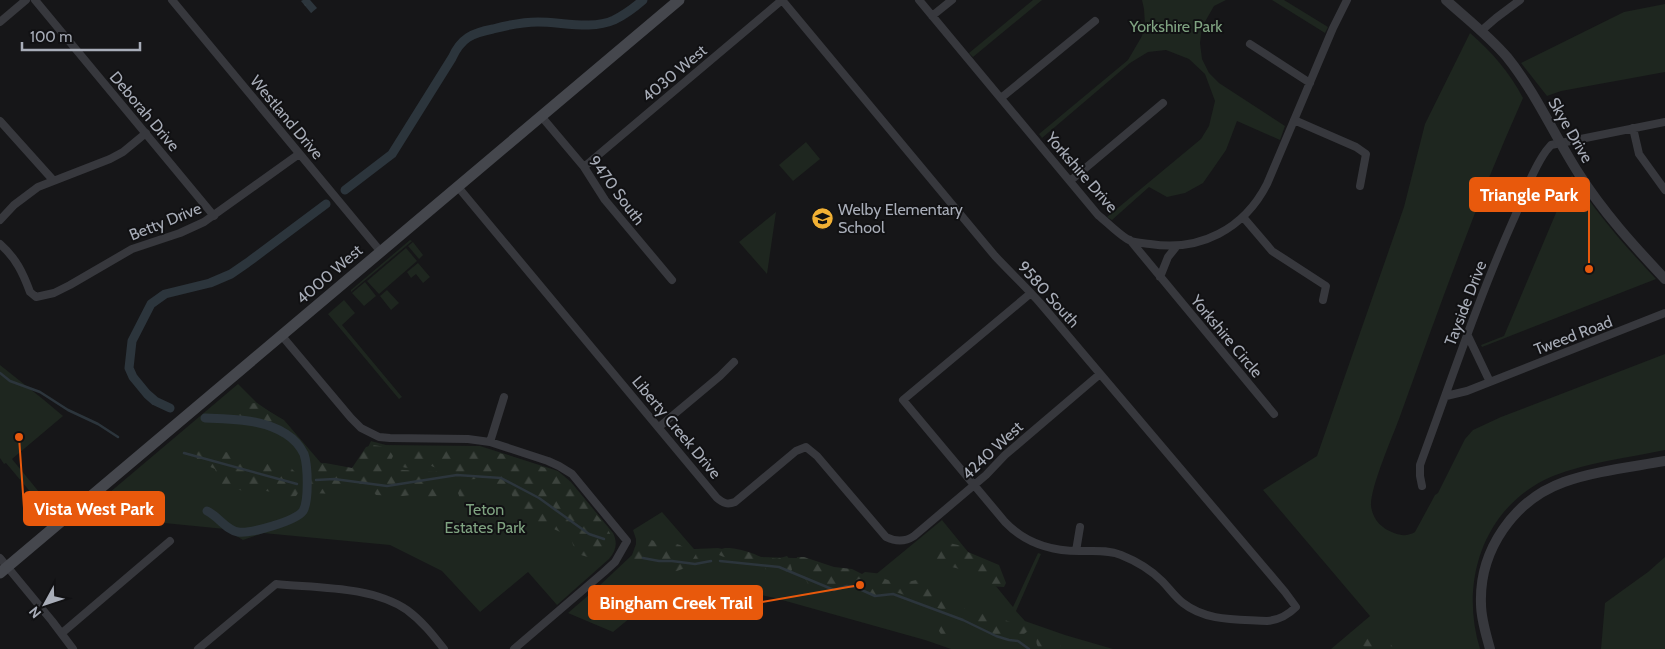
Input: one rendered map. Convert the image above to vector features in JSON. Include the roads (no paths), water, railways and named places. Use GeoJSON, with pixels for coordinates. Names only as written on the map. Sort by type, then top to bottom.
{"type":"FeatureCollection","features":[{"type":"Feature","properties":{"kind":"main road","name":"4000 West"},"geometry":{"type":"LineString","coordinates":[[2,566],[282,336],[679,0]]}},
{"type":"Feature","properties":{"kind":"street"},"geometry":{"type":"LineString","coordinates":[[0,22],[26,0]]}},
{"type":"Feature","properties":{"kind":"street","name":"Deborah Drive"},"geometry":{"type":"LineString","coordinates":[[35,0],[214,216]]}},
{"type":"Feature","properties":{"kind":"street","name":"Westland Drive"},"geometry":{"type":"LineString","coordinates":[[172,0],[381,252]]}},
{"type":"Feature","properties":{"kind":"street","name":"4030 West"},"geometry":{"type":"LineString","coordinates":[[584,167],[782,0]]}},
{"type":"Feature","properties":{"kind":"street","name":"9580 South"},"geometry":{"type":"LineString","coordinates":[[782,0],[995,256],[1031,293],[1296,607],[1275,621],[1215,617],[1204,614],[1183,603],[1152,572],[1120,554],[1109,551],[1076,551]]}},
{"type":"Feature","properties":{"kind":"street","name":"Yorkshire Drive"},"geometry":{"type":"LineString","coordinates":[[919,0],[1098,214],[1130,240]]}},
{"type":"Feature","properties":{"kind":"street"},"geometry":{"type":"LineString","coordinates":[[932,16],[952,0]]}},
{"type":"Feature","properties":{"kind":"street"},"geometry":{"type":"LineString","coordinates":[[1130,240],[1176,247],[1204,241],[1218,235],[1243,217],[1262,193],[1347,0]]}},
{"type":"Feature","properties":{"kind":"street","name":"Skye Drive"},"geometry":{"type":"LineString","coordinates":[[1446,0],[1498,47],[1522,78],[1578,173],[1608,215],[1665,279]]}},
{"type":"Feature","properties":{"kind":"street"},"geometry":{"type":"LineString","coordinates":[[1481,31],[1520,0]]}},
{"type":"Feature","properties":{"kind":"street"},"geometry":{"type":"LineString","coordinates":[[1001,98],[1095,20]]}},
{"type":"Feature","properties":{"kind":"street"},"geometry":{"type":"LineString","coordinates":[[1250,44],[1310,83]]}},
{"type":"Feature","properties":{"kind":"street"},"geometry":{"type":"LineString","coordinates":[[1070,181],[1163,103]]}},
{"type":"Feature","properties":{"kind":"street","name":"9470 South"},"geometry":{"type":"LineString","coordinates":[[542,116],[584,167],[605,200],[672,280]]}},
{"type":"Feature","properties":{"kind":"street"},"geometry":{"type":"LineString","coordinates":[[1294,120],[1366,154],[1360,186]]}},
{"type":"Feature","properties":{"kind":"street"},"geometry":{"type":"LineString","coordinates":[[0,121],[53,180]]}},
{"type":"Feature","properties":{"kind":"street"},"geometry":{"type":"LineString","coordinates":[[1561,144],[1665,122]]}},
{"type":"Feature","properties":{"kind":"street"},"geometry":{"type":"LineString","coordinates":[[1633,128],[1639,154],[1665,190]]}},
{"type":"Feature","properties":{"kind":"street"},"geometry":{"type":"LineString","coordinates":[[0,220],[25,195],[53,180],[110,159],[123,152],[146,134]]}},
{"type":"Feature","properties":{"kind":"street","name":"Tayside Drive"},"geometry":{"type":"LineString","coordinates":[[1422,486],[1420,465],[1490,271],[1542,157],[1551,145],[1561,144]]}},
{"type":"Feature","properties":{"kind":"street","name":"Betty Drive"},"geometry":{"type":"LineString","coordinates":[[0,244],[21,268],[32,295],[36,297],[54,293],[132,249],[195,227],[214,216],[300,154]]}},
{"type":"Feature","properties":{"kind":"street","name":"Liberty Creek Drive"},"geometry":{"type":"LineString","coordinates":[[458,187],[717,498],[727,504],[738,500],[796,451],[806,447],[817,456],[886,537],[899,541]]}},
{"type":"Feature","properties":{"kind":"street"},"geometry":{"type":"LineString","coordinates":[[1243,217],[1272,251],[1326,286],[1323,300]]}},
{"type":"Feature","properties":{"kind":"street","name":"Yorkshire Circle"},"geometry":{"type":"LineString","coordinates":[[1130,240],[1274,414]]}},
{"type":"Feature","properties":{"kind":"street"},"geometry":{"type":"LineString","coordinates":[[1160,277],[1168,258],[1176,247]]}},
{"type":"Feature","properties":{"kind":"street"},"geometry":{"type":"LineString","coordinates":[[1031,293],[903,400],[1004,522],[1021,537],[1054,549],[1076,551],[1080,527]]}},
{"type":"Feature","properties":{"kind":"street","name":"Tweed Road"},"geometry":{"type":"LineString","coordinates":[[1446,396],[1467,391],[1665,313]]}},
{"type":"Feature","properties":{"kind":"street"},"geometry":{"type":"LineString","coordinates":[[282,336],[360,428],[371,434],[390,438],[468,439],[490,442],[548,461],[572,474],[615,524],[627,541],[615,562],[514,649]]}},
{"type":"Feature","properties":{"kind":"street"},"geometry":{"type":"LineString","coordinates":[[1468,336],[1490,382]]}},
{"type":"Feature","properties":{"kind":"street"},"geometry":{"type":"LineString","coordinates":[[659,427],[734,362]]}},
{"type":"Feature","properties":{"kind":"street","name":"4240 West"},"geometry":{"type":"LineString","coordinates":[[899,541],[905,541],[914,536],[986,475],[1005,454],[1100,374]]}},
{"type":"Feature","properties":{"kind":"street"},"geometry":{"type":"LineString","coordinates":[[490,442],[504,397]]}},
{"type":"Feature","properties":{"kind":"street"},"geometry":{"type":"LineString","coordinates":[[1490,649],[1482,614],[1482,580],[1497,539],[1516,513],[1533,498],[1562,482],[1665,460]]}},
{"type":"Feature","properties":{"kind":"street"},"geometry":{"type":"LineString","coordinates":[[62,633],[170,542]]}},
{"type":"Feature","properties":{"kind":"street"},"geometry":{"type":"LineString","coordinates":[[2,566],[62,633],[73,649]]}},
{"type":"Feature","properties":{"kind":"street"},"geometry":{"type":"LineString","coordinates":[[198,649],[276,584],[361,592],[381,597],[399,605],[414,616],[444,649]]}},
{"type":"Feature","properties":{"kind":"water"},"geometry":{"type":"Polygon","coordinates":[[[310,0],[317,8],[311,13],[301,1],[310,0]]]}},
{"type":"Feature","properties":{"kind":"waterway"},"geometry":{"type":"LineString","coordinates":[[345,190],[392,154],[455,51],[468,37],[510,25],[526,23],[547,22],[596,25],[622,16],[643,0]]}},
{"type":"Feature","properties":{"kind":"waterway"},"geometry":{"type":"LineString","coordinates":[[170,408],[155,401],[147,394],[133,377],[129,368],[132,341],[151,304],[165,294],[210,283],[231,274],[326,204]]}},
{"type":"Feature","properties":{"kind":"waterway"},"geometry":{"type":"LineString","coordinates":[[0,373],[10,381],[40,392],[68,410],[98,424],[118,437]]}},
{"type":"Feature","properties":{"kind":"waterway"},"geometry":{"type":"LineString","coordinates":[[205,418],[257,423],[267,425],[286,434],[292,438],[304,454],[307,483],[303,511],[292,519],[272,526],[238,532],[230,529],[207,511]]}},
{"type":"Feature","properties":{"kind":"waterway"},"geometry":{"type":"LineString","coordinates":[[184,453],[297,484]]}},
{"type":"Feature","properties":{"kind":"waterway"},"geometry":{"type":"LineString","coordinates":[[316,480],[334,479],[387,486],[457,475],[501,478],[539,498],[589,534],[604,539]]}},
{"type":"Feature","properties":{"kind":"waterway"},"geometry":{"type":"LineString","coordinates":[[643,558],[695,564],[711,561]]}},
{"type":"Feature","properties":{"kind":"waterway"},"geometry":{"type":"LineString","coordinates":[[720,561],[779,567],[834,590],[847,586],[855,587],[875,596],[893,594],[963,620],[996,636],[1018,641],[1029,649]]}},
{"type":"Feature","properties":{"kind":"place","name":"Welby Elementary School"},"geometry":{"type":"Point","coordinates":[822,218]}},
{"type":"Feature","properties":{"kind":"place","name":"Triangle Park"},"geometry":{"type":"Point","coordinates":[1589,269]}},
{"type":"Feature","properties":{"kind":"place","name":"Vista West Park"},"geometry":{"type":"Point","coordinates":[19,437]}},
{"type":"Feature","properties":{"kind":"place","name":"Bingham Creek Trail"},"geometry":{"type":"Point","coordinates":[860,585]}},
{"type":"Feature","properties":{"kind":"park label","name":"Yorkshire Park"},"geometry":{"type":"Point","coordinates":[1176,26]}},
{"type":"Feature","properties":{"kind":"park label","name":"Teton Estates Park"},"geometry":{"type":"Point","coordinates":[485,518]}}]}
